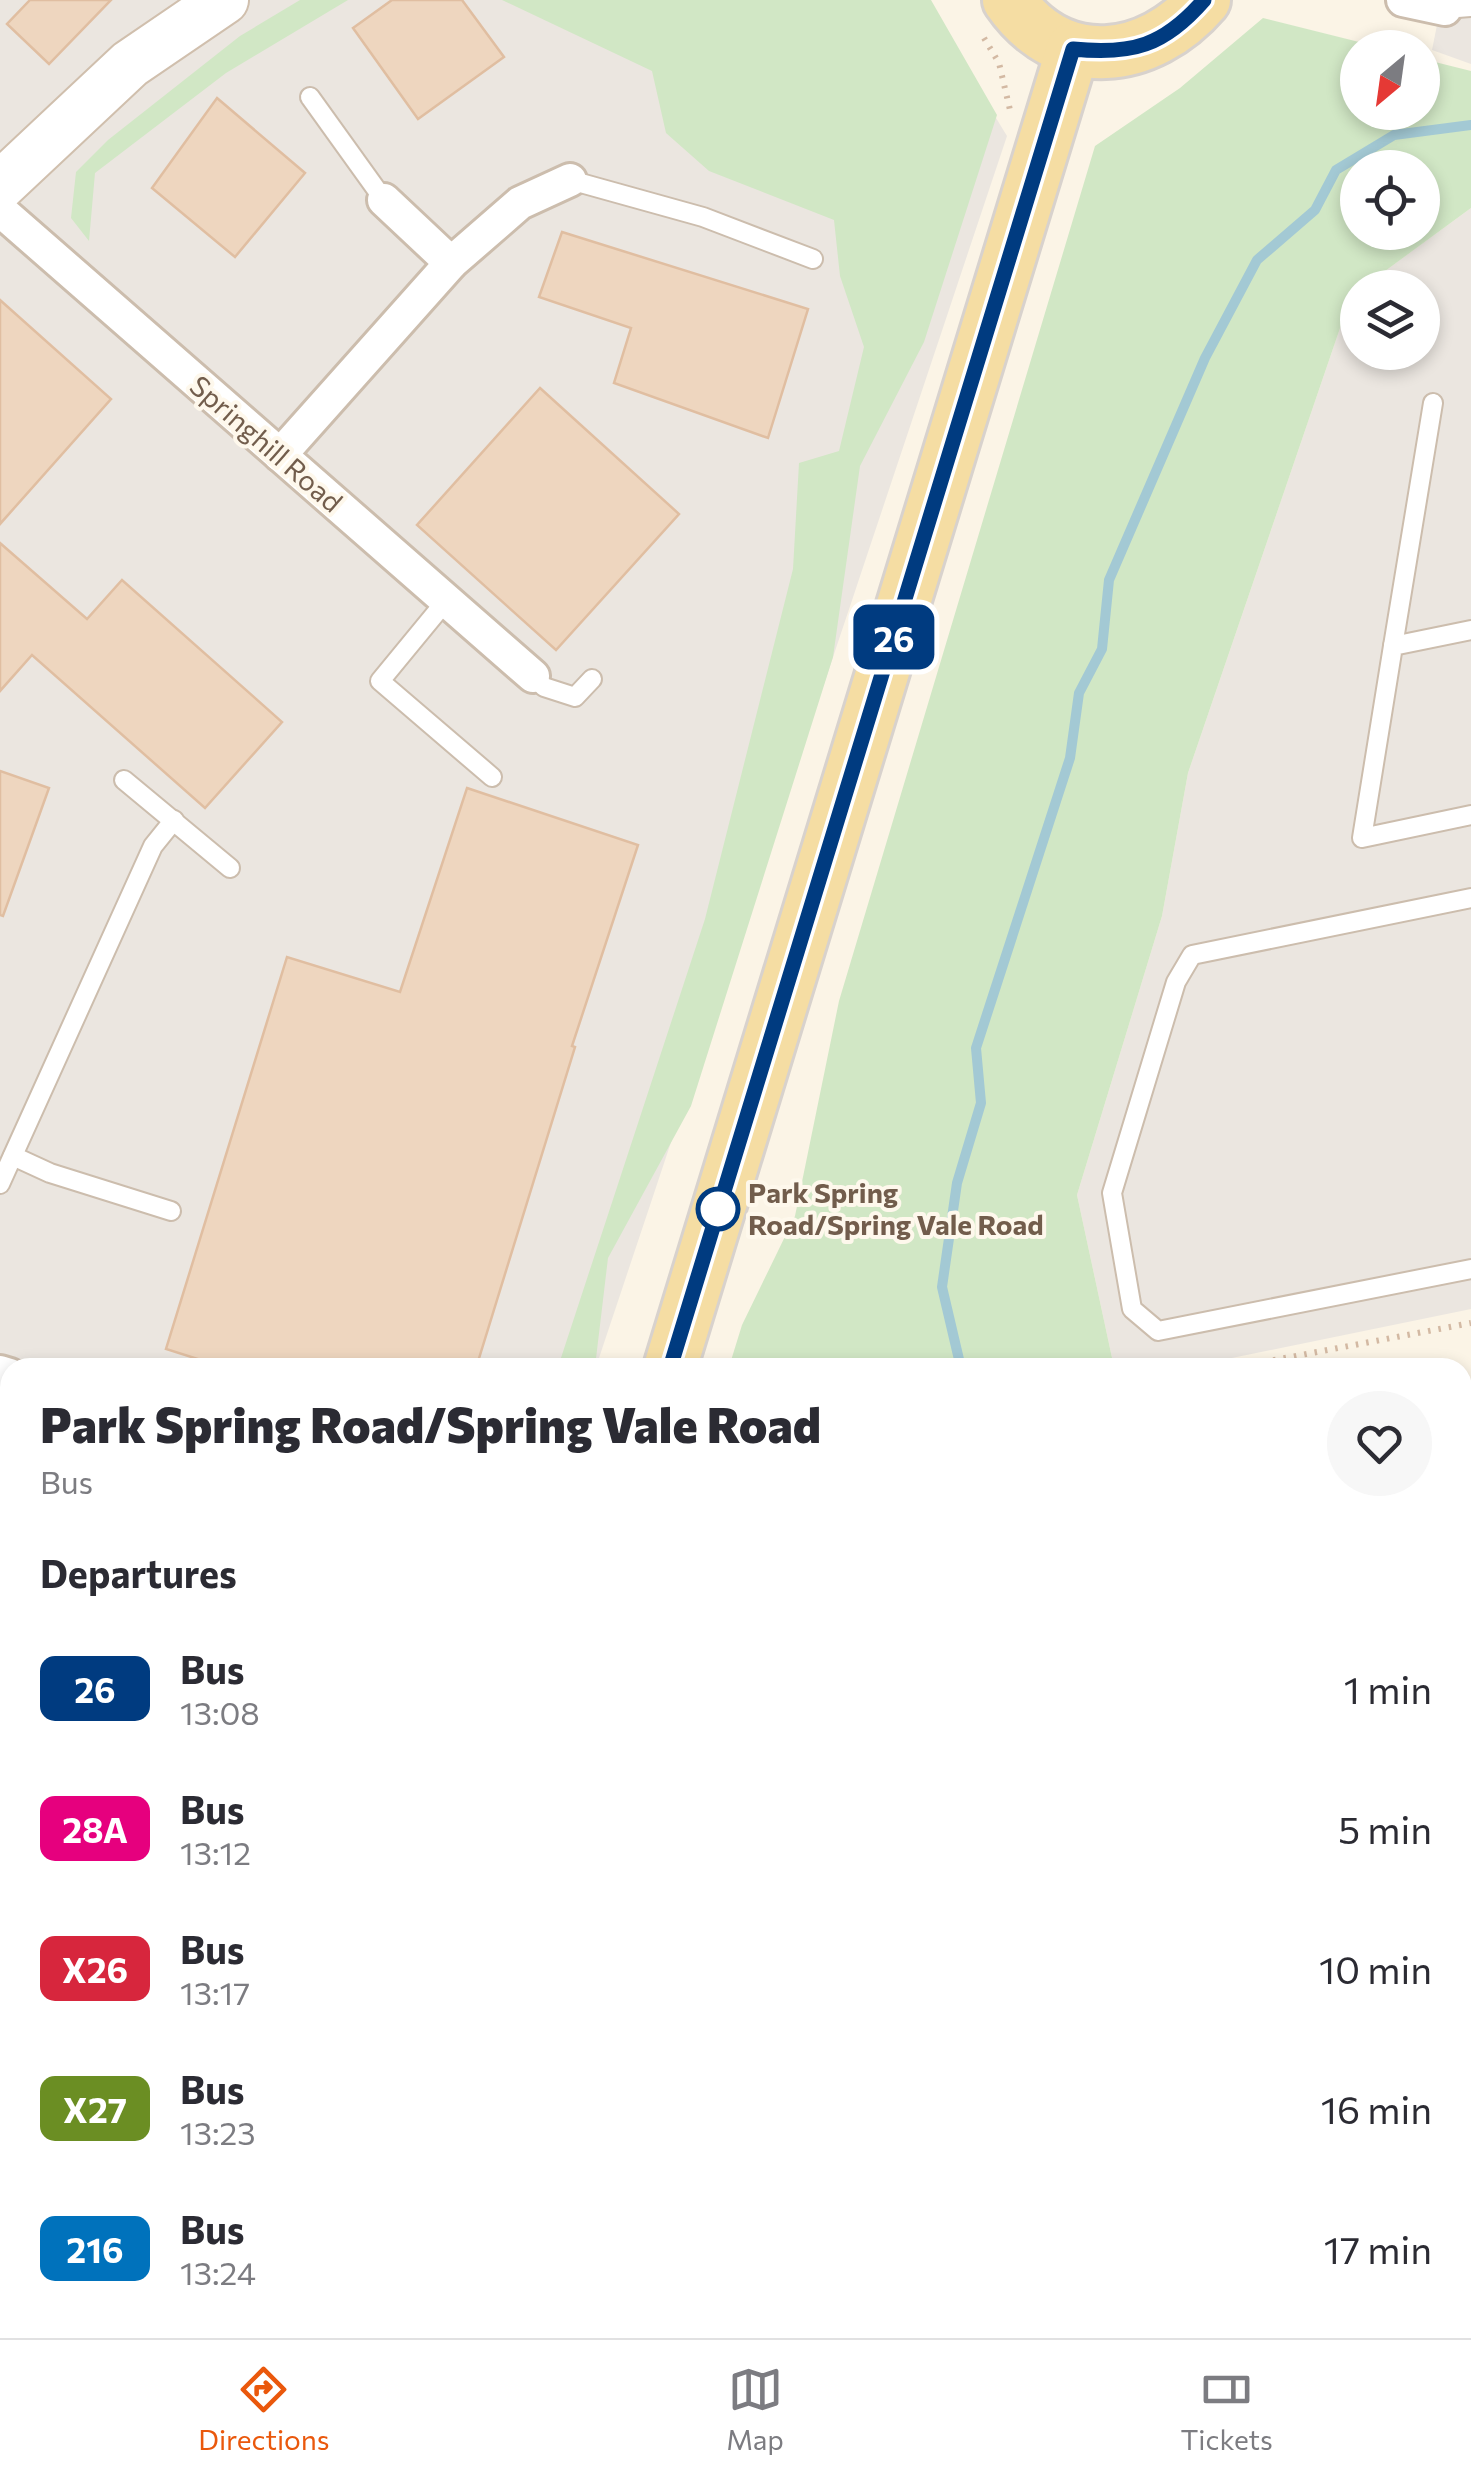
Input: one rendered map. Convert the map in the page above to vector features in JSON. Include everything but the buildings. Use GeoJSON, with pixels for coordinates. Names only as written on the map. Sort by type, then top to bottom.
{"type":"FeatureCollection","features":[{"type":"Feature","properties":{"kind":"main road"},"geometry":{"type":"LineString","coordinates":[[994,16],[1073,49],[1111,53],[1148,45],[1182,26],[1204,0]]}},
{"type":"Feature","properties":{"kind":"main road"},"geometry":{"type":"LineString","coordinates":[[673,1358],[1073,49]]}},
{"type":"Feature","properties":{"kind":"street"},"geometry":{"type":"LineString","coordinates":[[0,186],[130,64],[224,0]]}},
{"type":"Feature","properties":{"kind":"street"},"geometry":{"type":"LineString","coordinates":[[1403,0],[1458,8]]}},
{"type":"Feature","properties":{"kind":"street"},"geometry":{"type":"LineString","coordinates":[[280,455],[451,262],[520,203],[570,180]]}},
{"type":"Feature","properties":{"kind":"street"},"geometry":{"type":"LineString","coordinates":[[384,200],[451,262]]}},
{"type":"Feature","properties":{"kind":"street","name":"Springhill Road"},"geometry":{"type":"LineString","coordinates":[[0,210],[532,676]]}},
{"type":"Feature","properties":{"kind":"lane"},"geometry":{"type":"LineString","coordinates":[[310,98],[384,200]]}},
{"type":"Feature","properties":{"kind":"lane"},"geometry":{"type":"LineString","coordinates":[[570,180],[702,217],[813,259]]}},
{"type":"Feature","properties":{"kind":"lane"},"geometry":{"type":"LineString","coordinates":[[1433,403],[1362,838],[1471,815]]}},
{"type":"Feature","properties":{"kind":"lane"},"geometry":{"type":"LineString","coordinates":[[446,602],[380,681],[492,777]]}},
{"type":"Feature","properties":{"kind":"lane"},"geometry":{"type":"LineString","coordinates":[[1394,646],[1471,630]]}},
{"type":"Feature","properties":{"kind":"lane"},"geometry":{"type":"LineString","coordinates":[[532,676],[544,687],[575,697],[592,679]]}},
{"type":"Feature","properties":{"kind":"lane"},"geometry":{"type":"LineString","coordinates":[[124,780],[230,868]]}},
{"type":"Feature","properties":{"kind":"lane"},"geometry":{"type":"LineString","coordinates":[[0,1184],[153,846],[174,820]]}},
{"type":"Feature","properties":{"kind":"lane"},"geometry":{"type":"LineString","coordinates":[[1471,898],[1192,955],[1176,982],[1112,1193],[1132,1309],[1158,1331],[1471,1268]]}},
{"type":"Feature","properties":{"kind":"lane"},"geometry":{"type":"LineString","coordinates":[[13,1156],[79,1183],[171,1211]]}},
{"type":"Feature","properties":{"kind":"path"},"geometry":{"type":"LineString","coordinates":[[994,16],[999,64],[1012,116]]}},
{"type":"Feature","properties":{"kind":"path"},"geometry":{"type":"LineString","coordinates":[[1285,1358],[1471,1323]]}},
{"type":"Feature","properties":{"kind":"shaded area"},"geometry":{"type":"Polygon","coordinates":[[[0,0],[924,0],[1007,136],[599,1358],[0,1358],[0,0]]]}},
{"type":"Feature","properties":{"kind":"shaded area"},"geometry":{"type":"Polygon","coordinates":[[[1442,0],[1471,0],[1471,64],[1440,53],[1440,30],[1436,30],[1442,0]]]}},
{"type":"Feature","properties":{"kind":"shaded area"},"geometry":{"type":"Polygon","coordinates":[[[1471,208],[1471,1309],[1232,1358],[1112,1358],[1077,1195],[1162,916],[1188,773],[1340,328],[1340,370],[1440,370],[1440,270],[1386,270],[1414,250],[1440,250],[1440,231],[1471,208]]]}},
{"type":"Feature","properties":{"kind":"green space"},"geometry":{"type":"Polygon","coordinates":[[[300,0],[348,0],[226,73],[95,173],[89,241],[71,218],[76,172],[108,140],[240,36],[300,0]]]}},
{"type":"Feature","properties":{"kind":"green space"},"geometry":{"type":"Polygon","coordinates":[[[502,0],[931,0],[997,115],[924,342],[860,466],[833,657],[691,1106],[608,1258],[596,1358],[561,1358],[705,919],[793,569],[799,463],[839,451],[864,347],[840,276],[834,220],[709,171],[666,133],[652,71],[502,0]]]}},
{"type":"Feature","properties":{"kind":"green space"},"geometry":{"type":"Polygon","coordinates":[[[1263,18],[1340,37],[1340,130],[1440,130],[1440,63],[1471,71],[1471,208],[1440,231],[1440,150],[1340,150],[1340,250],[1414,250],[1386,270],[1340,270],[1340,328],[1188,773],[1162,916],[1077,1195],[1112,1358],[732,1358],[742,1325],[795,1216],[839,1001],[1095,146],[1180,88],[1263,18]]]}},
{"type":"Feature","properties":{"kind":"waterway"},"geometry":{"type":"LineString","coordinates":[[959,1358],[942,1287],[957,1183],[981,1103],[976,1048],[1070,758],[1079,693],[1102,649],[1109,580],[1205,358],[1257,260],[1315,210],[1336,170],[1394,135],[1471,125]]}},
{"type":"Feature","properties":{"kind":"bus line","name":"26"},"geometry":{"type":"LineString","coordinates":[[673,1358],[1073,49],[1111,53],[1148,45],[1182,26],[1204,0]]}},
{"type":"Feature","properties":{"kind":"place","name":"Park Spring Road/Spring Vale Road"},"geometry":{"type":"Point","coordinates":[718,1209]}}]}
